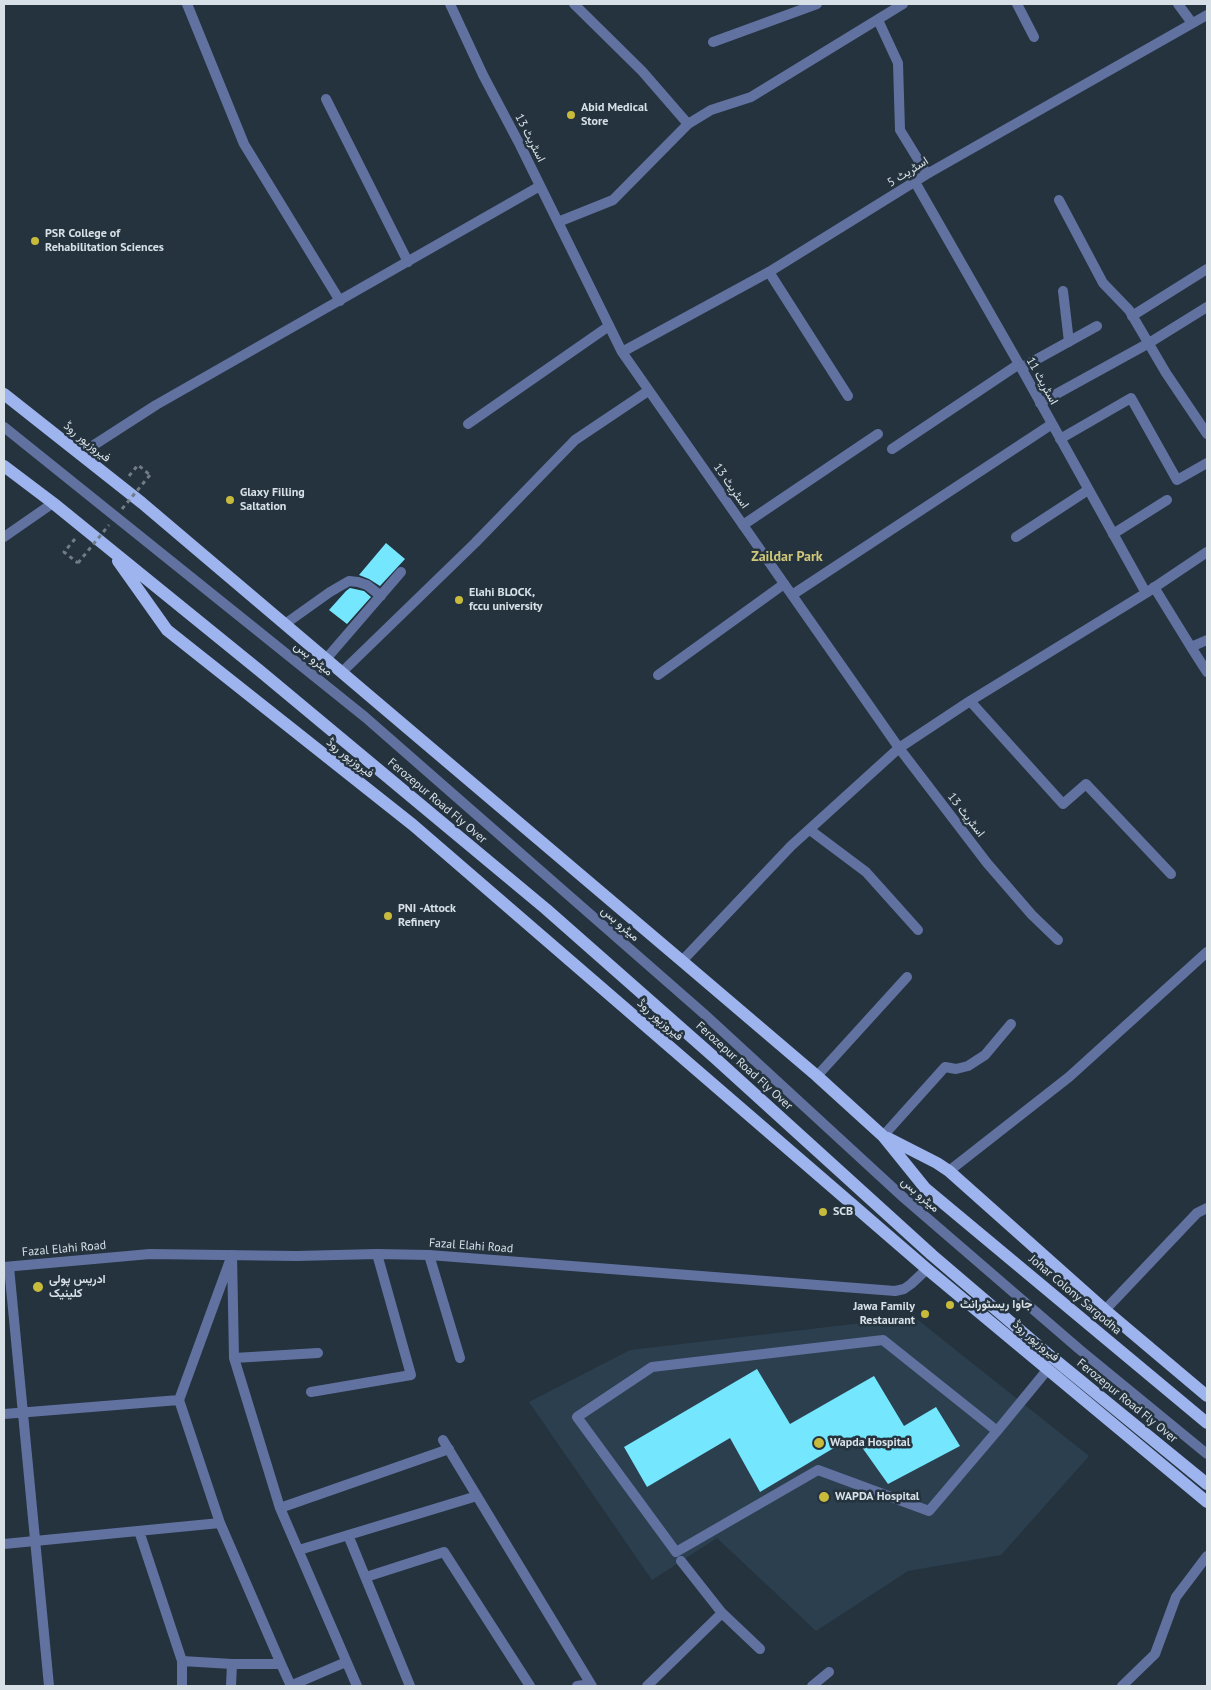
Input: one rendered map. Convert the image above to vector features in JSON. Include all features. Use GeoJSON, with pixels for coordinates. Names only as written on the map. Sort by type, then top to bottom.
{"type":"FeatureCollection","features":[{"type":"Feature","properties":{"kind":"main road","name":"فیروزپور روڈ"},"geometry":{"type":"LineString","coordinates":[[4,394],[142,503],[817,1076],[883,1136],[925,1188]]}},
{"type":"Feature","properties":{"kind":"main road","name":"فیروزپور روڈ"},"geometry":{"type":"LineString","coordinates":[[4,466],[53,503],[260,670]]}},
{"type":"Feature","properties":{"kind":"main road","name":"فیروزپور روڈ"},"geometry":{"type":"LineString","coordinates":[[108,548],[167,630],[413,825],[927,1268],[1207,1502]]}},
{"type":"Feature","properties":{"kind":"main road","name":"Ferozepur Road Fly Over"},"geometry":{"type":"LineString","coordinates":[[260,670],[546,909],[715,1058],[932,1255],[1048,1354],[1207,1484]]}},
{"type":"Feature","properties":{"kind":"main road","name":"فیروزپور روڈ"},"geometry":{"type":"LineString","coordinates":[[883,1136],[937,1162],[949,1171],[1105,1310],[1207,1396]]}},
{"type":"Feature","properties":{"kind":"main road","name":"Johar Colony Sargodha"},"geometry":{"type":"LineString","coordinates":[[925,1188],[1207,1423]]}},
{"type":"Feature","properties":{"kind":"street"},"geometry":{"type":"LineString","coordinates":[[188,4],[244,144],[340,301]]}},
{"type":"Feature","properties":{"kind":"street","name":"اسٹریٹ 13"},"geometry":{"type":"LineString","coordinates":[[450,4],[483,75],[622,352],[899,748],[987,863],[1032,915],[1058,940]]}},
{"type":"Feature","properties":{"kind":"street"},"geometry":{"type":"LineString","coordinates":[[574,4],[642,71],[688,124]]}},
{"type":"Feature","properties":{"kind":"street"},"geometry":{"type":"LineString","coordinates":[[714,42],[817,4]]}},
{"type":"Feature","properties":{"kind":"street"},"geometry":{"type":"LineString","coordinates":[[558,222],[613,200],[688,124],[711,110],[751,97],[903,4]]}},
{"type":"Feature","properties":{"kind":"street"},"geometry":{"type":"LineString","coordinates":[[1017,4],[1034,37]]}},
{"type":"Feature","properties":{"kind":"street"},"geometry":{"type":"LineString","coordinates":[[1178,4],[1192,23]]}},
{"type":"Feature","properties":{"kind":"street","name":"اسٹریٹ 5"},"geometry":{"type":"LineString","coordinates":[[622,352],[769,272],[927,174],[1207,15]]}},
{"type":"Feature","properties":{"kind":"street"},"geometry":{"type":"LineString","coordinates":[[878,20],[898,63],[900,130],[927,174]]}},
{"type":"Feature","properties":{"kind":"street"},"geometry":{"type":"LineString","coordinates":[[326,99],[408,262]]}},
{"type":"Feature","properties":{"kind":"street","name":"اسٹریٹ 11"},"geometry":{"type":"LineString","coordinates":[[915,182],[1113,534],[1207,672]]}},
{"type":"Feature","properties":{"kind":"street"},"geometry":{"type":"LineString","coordinates":[[80,454],[156,405],[540,186]]}},
{"type":"Feature","properties":{"kind":"street"},"geometry":{"type":"LineString","coordinates":[[1059,200],[1103,283],[1129,310],[1166,373],[1207,434]]}},
{"type":"Feature","properties":{"kind":"street"},"geometry":{"type":"LineString","coordinates":[[1132,316],[1207,270]]}},
{"type":"Feature","properties":{"kind":"street"},"geometry":{"type":"LineString","coordinates":[[769,272],[848,396]]}},
{"type":"Feature","properties":{"kind":"street"},"geometry":{"type":"LineString","coordinates":[[1063,291],[1068,342]]}},
{"type":"Feature","properties":{"kind":"street"},"geometry":{"type":"LineString","coordinates":[[1040,403],[1149,344],[1207,307]]}},
{"type":"Feature","properties":{"kind":"street"},"geometry":{"type":"LineString","coordinates":[[468,424],[609,326]]}},
{"type":"Feature","properties":{"kind":"street"},"geometry":{"type":"LineString","coordinates":[[892,449],[1020,366],[1097,326]]}},
{"type":"Feature","properties":{"kind":"street"},"geometry":{"type":"LineString","coordinates":[[342,672],[475,543],[575,440],[648,391]]}},
{"type":"Feature","properties":{"kind":"street"},"geometry":{"type":"LineString","coordinates":[[1060,439],[1131,398],[1177,480],[1207,463]]}},
{"type":"Feature","properties":{"kind":"street"},"geometry":{"type":"LineString","coordinates":[[792,596],[1052,424]]}},
{"type":"Feature","properties":{"kind":"street","name":"میٹرو بس"},"geometry":{"type":"LineString","coordinates":[[4,426],[365,717],[702,1013],[904,1198],[1079,1349],[1207,1454]]}},
{"type":"Feature","properties":{"kind":"street"},"geometry":{"type":"LineString","coordinates":[[743,525],[878,434]]}},
{"type":"Feature","properties":{"kind":"street"},"geometry":{"type":"LineString","coordinates":[[1016,537],[1088,490]]}},
{"type":"Feature","properties":{"kind":"street"},"geometry":{"type":"LineString","coordinates":[[1113,534],[1167,500]]}},
{"type":"Feature","properties":{"kind":"street"},"geometry":{"type":"LineString","coordinates":[[4,536],[53,503]]}},
{"type":"Feature","properties":{"kind":"street"},"geometry":{"type":"LineString","coordinates":[[682,961],[791,846],[899,748],[970,700],[1150,590],[1207,552]]}},
{"type":"Feature","properties":{"kind":"street"},"geometry":{"type":"LineString","coordinates":[[326,659],[401,572]]}},
{"type":"Feature","properties":{"kind":"street"},"geometry":{"type":"LineString","coordinates":[[285,624],[334,589],[349,581],[367,585],[380,596]]}},
{"type":"Feature","properties":{"kind":"street"},"geometry":{"type":"LineString","coordinates":[[658,675],[784,584]]}},
{"type":"Feature","properties":{"kind":"street"},"geometry":{"type":"LineString","coordinates":[[1191,647],[1207,640]]}},
{"type":"Feature","properties":{"kind":"street"},"geometry":{"type":"LineString","coordinates":[[970,700],[1063,804],[1086,784],[1171,874]]}},
{"type":"Feature","properties":{"kind":"street"},"geometry":{"type":"LineString","coordinates":[[810,830],[866,872],[918,930]]}},
{"type":"Feature","properties":{"kind":"street"},"geometry":{"type":"LineString","coordinates":[[949,1171],[1069,1077],[1207,952]]}},
{"type":"Feature","properties":{"kind":"street"},"geometry":{"type":"LineString","coordinates":[[817,1076],[907,977]]}},
{"type":"Feature","properties":{"kind":"street"},"geometry":{"type":"LineString","coordinates":[[883,1136],[945,1067],[956,1069],[968,1066],[976,1061],[990,1050],[1011,1024]]}},
{"type":"Feature","properties":{"kind":"street"},"geometry":{"type":"LineString","coordinates":[[1105,1310],[1197,1213],[1207,1208]]}},
{"type":"Feature","properties":{"kind":"street","name":"Fazal Elahi Road"},"geometry":{"type":"LineString","coordinates":[[7,1267],[150,1254],[429,1255],[895,1291],[904,1289],[911,1284],[927,1268]]}},
{"type":"Feature","properties":{"kind":"street"},"geometry":{"type":"LineString","coordinates":[[311,1392],[411,1375],[377,1254]]}},
{"type":"Feature","properties":{"kind":"street"},"geometry":{"type":"LineString","coordinates":[[232,1255],[234,1358],[280,1508],[357,1686]]}},
{"type":"Feature","properties":{"kind":"street"},"geometry":{"type":"LineString","coordinates":[[232,1255],[179,1400],[220,1523],[291,1686],[346,1662]]}},
{"type":"Feature","properties":{"kind":"street"},"geometry":{"type":"LineString","coordinates":[[429,1255],[460,1358]]}},
{"type":"Feature","properties":{"kind":"street"},"geometry":{"type":"LineString","coordinates":[[7,1267],[49,1686]]}},
{"type":"Feature","properties":{"kind":"street"},"geometry":{"type":"LineString","coordinates":[[997,1431],[883,1340],[652,1366],[577,1417],[676,1552],[818,1470],[929,1511],[997,1431],[1048,1369]]}},
{"type":"Feature","properties":{"kind":"street"},"geometry":{"type":"LineString","coordinates":[[234,1358],[318,1353]]}},
{"type":"Feature","properties":{"kind":"street"},"geometry":{"type":"LineString","coordinates":[[4,1414],[179,1400]]}},
{"type":"Feature","properties":{"kind":"street"},"geometry":{"type":"LineString","coordinates":[[443,1440],[591,1685],[576,1686]]}},
{"type":"Feature","properties":{"kind":"street"},"geometry":{"type":"LineString","coordinates":[[280,1508],[449,1450]]}},
{"type":"Feature","properties":{"kind":"street"},"geometry":{"type":"LineString","coordinates":[[298,1550],[477,1496]]}},
{"type":"Feature","properties":{"kind":"street"},"geometry":{"type":"LineString","coordinates":[[4,1544],[220,1523]]}},
{"type":"Feature","properties":{"kind":"street"},"geometry":{"type":"LineString","coordinates":[[139,1531],[182,1661],[182,1686]]}},
{"type":"Feature","properties":{"kind":"street"},"geometry":{"type":"LineString","coordinates":[[348,1535],[410,1686]]}},
{"type":"Feature","properties":{"kind":"street"},"geometry":{"type":"LineString","coordinates":[[366,1578],[444,1552],[530,1686]]}},
{"type":"Feature","properties":{"kind":"street"},"geometry":{"type":"LineString","coordinates":[[1122,1686],[1155,1654],[1176,1596],[1207,1556]]}},
{"type":"Feature","properties":{"kind":"street"},"geometry":{"type":"LineString","coordinates":[[681,1561],[722,1613],[760,1649]]}},
{"type":"Feature","properties":{"kind":"street"},"geometry":{"type":"LineString","coordinates":[[647,1686],[722,1613]]}},
{"type":"Feature","properties":{"kind":"street"},"geometry":{"type":"LineString","coordinates":[[182,1661],[282,1664]]}},
{"type":"Feature","properties":{"kind":"street"},"geometry":{"type":"LineString","coordinates":[[231,1686],[232,1664]]}},
{"type":"Feature","properties":{"kind":"street"},"geometry":{"type":"LineString","coordinates":[[812,1686],[829,1672]]}},
{"type":"Feature","properties":{"kind":"path"},"geometry":{"type":"LineString","coordinates":[[138,465],[150,475]]}},
{"type":"Feature","properties":{"kind":"path"},"geometry":{"type":"LineString","coordinates":[[64,552],[78,563]]}},
{"type":"Feature","properties":{"kind":"shaded area","name":"WAPDA Hospital"},"geometry":{"type":"Polygon","coordinates":[[[888,1320],[918,1320],[1089,1456],[1001,1555],[908,1571],[816,1631],[717,1538],[652,1580],[529,1402],[630,1350],[888,1320]]]}},
{"type":"Feature","properties":{"kind":"building"},"geometry":{"type":"Polygon","coordinates":[[[386,543],[405,559],[380,586],[359,575],[386,543]]]}},
{"type":"Feature","properties":{"kind":"building"},"geometry":{"type":"Polygon","coordinates":[[[350,588],[364,591],[371,597],[347,624],[329,610],[350,588]]]}},
{"type":"Feature","properties":{"kind":"building"},"geometry":{"type":"Polygon","coordinates":[[[757,1369],[790,1424],[874,1376],[904,1426],[936,1407],[960,1446],[888,1484],[854,1436],[760,1492],[730,1438],[647,1487],[624,1447],[757,1369]]]}},
{"type":"Feature","properties":{"kind":"place","name":"Abid Medical Store"},"geometry":{"type":"Point","coordinates":[571,115]}},
{"type":"Feature","properties":{"kind":"place","name":"PSR College of Rehabilitation Sciences"},"geometry":{"type":"Point","coordinates":[35,241]}},
{"type":"Feature","properties":{"kind":"place","name":"Glaxy Filling Saltation"},"geometry":{"type":"Point","coordinates":[230,500]}},
{"type":"Feature","properties":{"kind":"place","name":"Elahi BLOCK, fccu university"},"geometry":{"type":"Point","coordinates":[459,600]}},
{"type":"Feature","properties":{"kind":"place","name":"PNI -Attock Refinery"},"geometry":{"type":"Point","coordinates":[388,916]}},
{"type":"Feature","properties":{"kind":"place","name":"SCB"},"geometry":{"type":"Point","coordinates":[823,1212]}},
{"type":"Feature","properties":{"kind":"place","name":"ادریس پولی کلینیک"},"geometry":{"type":"Point","coordinates":[38,1287]}},
{"type":"Feature","properties":{"kind":"place","name":"جاوا ریسٹورانٹ"},"geometry":{"type":"Point","coordinates":[950,1305]}},
{"type":"Feature","properties":{"kind":"place","name":"Jawa Family Restaurant"},"geometry":{"type":"Point","coordinates":[925,1314]}},
{"type":"Feature","properties":{"kind":"place","name":"Wapda Hospital"},"geometry":{"type":"Point","coordinates":[819,1443]}},
{"type":"Feature","properties":{"kind":"place","name":"WAPDA Hospital"},"geometry":{"type":"Point","coordinates":[824,1497]}},
{"type":"Feature","properties":{"kind":"district","name":"Zaildar Park"},"geometry":{"type":"Point","coordinates":[787,557]}}]}
